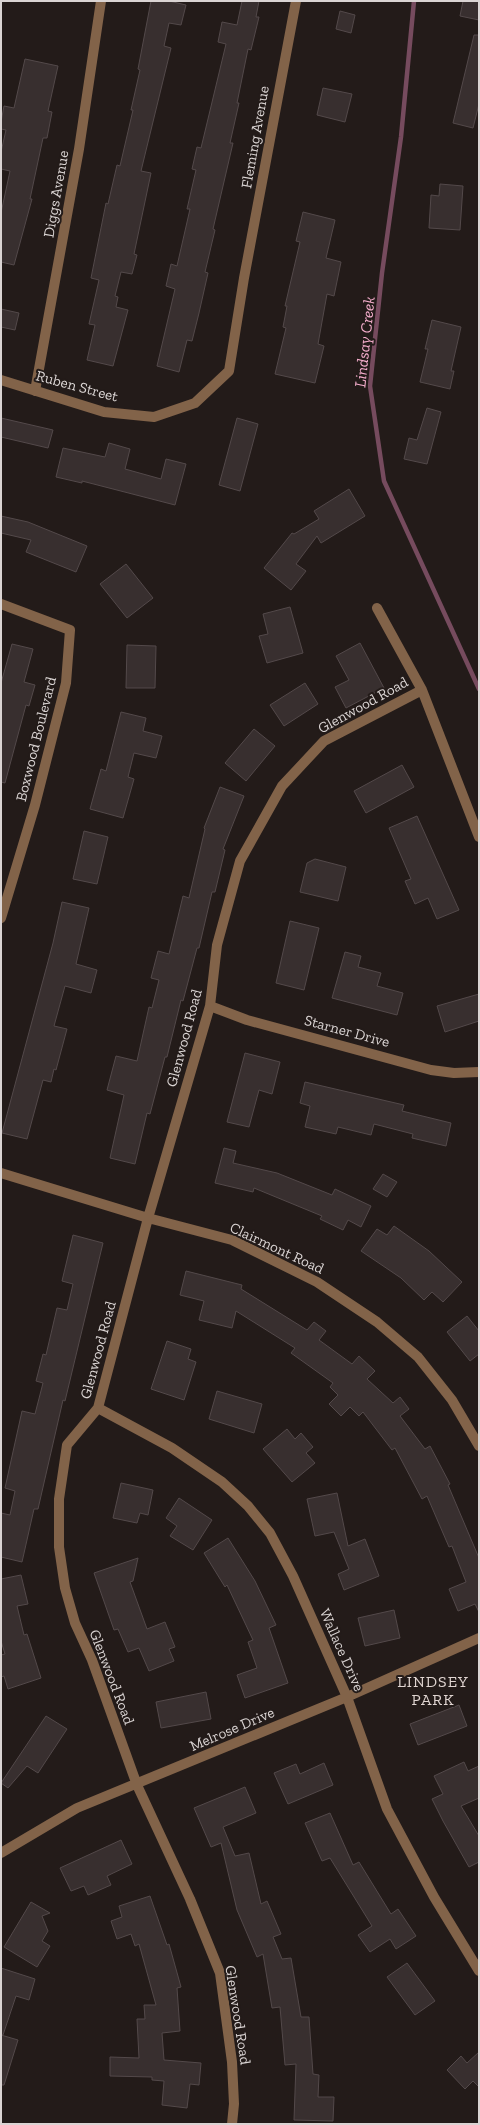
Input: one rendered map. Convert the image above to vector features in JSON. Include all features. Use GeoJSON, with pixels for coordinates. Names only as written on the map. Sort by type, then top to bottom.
{"type":"FeatureCollection","features":[{"type":"Feature","properties":{"kind":"street","name":"Diggs Avenue"},"geometry":{"type":"LineString","coordinates":[[35,391],[79,150],[101,1]]}},
{"type":"Feature","properties":{"kind":"street","name":"Fleming Avenue"},"geometry":{"type":"LineString","coordinates":[[244,278],[296,1]]}},
{"type":"Feature","properties":{"kind":"street","name":"Ruben Street"},"geometry":{"type":"LineString","coordinates":[[1,380],[104,412],[154,417],[195,403],[229,371],[244,278]]}},
{"type":"Feature","properties":{"kind":"street","name":"Boxwood Boulevard"},"geometry":{"type":"LineString","coordinates":[[1,918],[35,805],[66,683],[70,630],[4,605]]}},
{"type":"Feature","properties":{"kind":"street"},"geometry":{"type":"LineString","coordinates":[[377,608],[422,690],[479,837]]}},
{"type":"Feature","properties":{"kind":"street","name":"Glenwood Road"},"geometry":{"type":"LineString","coordinates":[[232,2124],[234,2104],[232,2062],[220,1973],[190,1899],[137,1785],[92,1660],[75,1622],[65,1588],[60,1547],[59,1499],[68,1446],[98,1408],[148,1218],[210,1006],[217,946],[240,861],[282,786],[324,741],[422,690]]}},
{"type":"Feature","properties":{"kind":"street","name":"Starner Drive"},"geometry":{"type":"LineString","coordinates":[[210,1006],[247,1020],[431,1070],[454,1073],[479,1072]]}},
{"type":"Feature","properties":{"kind":"street","name":"Clairmont Road"},"geometry":{"type":"LineString","coordinates":[[1,1172],[148,1218],[232,1240],[317,1282],[377,1322],[418,1357],[452,1400],[479,1446]]}},
{"type":"Feature","properties":{"kind":"street","name":"Wallace Drive"},"geometry":{"type":"LineString","coordinates":[[98,1408],[172,1448],[222,1482],[248,1506],[270,1534],[293,1576],[347,1697],[387,1809],[434,1897],[479,1971]]}},
{"type":"Feature","properties":{"kind":"street","name":"Melrose Drive"},"geometry":{"type":"LineString","coordinates":[[1,1853],[77,1808],[137,1785],[347,1697],[479,1638]]}},
{"type":"Feature","properties":{"kind":"building"},"geometry":{"type":"Polygon","coordinates":[[[151,1],[169,1],[186,5],[181,25],[169,23],[164,46],[171,48],[141,171],[151,173],[134,254],[137,255],[132,274],[121,272],[115,296],[118,297],[116,307],[128,310],[113,366],[87,360],[95,325],[89,324],[99,280],[91,278],[106,203],[108,204],[117,165],[120,166],[133,110],[131,110],[140,70],[138,69],[151,1]]]}},
{"type":"Feature","properties":{"kind":"building"},"geometry":{"type":"Polygon","coordinates":[[[242,1],[259,1],[256,17],[259,17],[251,50],[248,49],[237,103],[239,103],[230,143],[233,143],[213,229],[215,230],[205,272],[208,273],[199,313],[192,341],[187,340],[179,372],[157,366],[175,289],[166,286],[171,264],[177,266],[190,209],[187,209],[196,170],[192,169],[197,147],[201,148],[226,44],[218,42],[222,22],[237,25],[242,1]]]}},
{"type":"Feature","properties":{"kind":"building"},"geometry":{"type":"Polygon","coordinates":[[[463,1],[479,1],[479,20],[460,16],[463,1]]]}},
{"type":"Feature","properties":{"kind":"building"},"geometry":{"type":"Polygon","coordinates":[[[340,11],[355,15],[351,33],[336,29],[340,11]]]}},
{"type":"Feature","properties":{"kind":"building"},"geometry":{"type":"Polygon","coordinates":[[[474,35],[479,35],[479,104],[473,128],[453,123],[474,35]]]}},
{"type":"Feature","properties":{"kind":"building"},"geometry":{"type":"Polygon","coordinates":[[[25,59],[58,66],[48,111],[52,112],[47,138],[43,138],[30,199],[32,199],[14,265],[1,262],[1,213],[10,171],[1,169],[1,152],[6,130],[1,129],[1,122],[4,106],[14,108],[25,59]]]}},
{"type":"Feature","properties":{"kind":"building"},"geometry":{"type":"Polygon","coordinates":[[[323,88],[352,94],[345,122],[317,115],[323,88]]]}},
{"type":"Feature","properties":{"kind":"building"},"geometry":{"type":"Polygon","coordinates":[[[440,184],[463,186],[460,230],[429,228],[431,195],[439,196],[440,184]]]}},
{"type":"Feature","properties":{"kind":"building"},"geometry":{"type":"Polygon","coordinates":[[[303,212],[335,220],[326,258],[341,262],[334,296],[327,294],[318,344],[324,346],[315,383],[275,374],[286,328],[283,327],[287,306],[285,306],[300,242],[296,241],[303,212]]]}},
{"type":"Feature","properties":{"kind":"building"},"geometry":{"type":"Polygon","coordinates":[[[1,309],[19,313],[15,330],[1,327],[1,309]]]}},
{"type":"Feature","properties":{"kind":"building"},"geometry":{"type":"Polygon","coordinates":[[[432,320],[461,327],[451,371],[454,371],[450,389],[420,382],[428,349],[425,349],[432,320]]]}},
{"type":"Feature","properties":{"kind":"building"},"geometry":{"type":"Polygon","coordinates":[[[427,408],[441,412],[427,464],[404,459],[409,438],[417,440],[427,408]]]}},
{"type":"Feature","properties":{"kind":"building"},"geometry":{"type":"Polygon","coordinates":[[[1,418],[53,430],[48,448],[1,437],[1,418]]]}},
{"type":"Feature","properties":{"kind":"building"},"geometry":{"type":"Polygon","coordinates":[[[237,418],[258,424],[240,491],[219,485],[237,418]]]}},
{"type":"Feature","properties":{"kind":"building"},"geometry":{"type":"Polygon","coordinates":[[[109,443],[130,449],[125,469],[161,479],[166,459],[186,464],[175,505],[82,481],[82,483],[56,477],[63,448],[105,457],[109,443]]]}},
{"type":"Feature","properties":{"kind":"building"},"geometry":{"type":"Polygon","coordinates":[[[349,489],[365,516],[321,543],[317,536],[296,564],[306,571],[291,590],[264,568],[292,533],[294,534],[319,519],[314,511],[349,489]]]}},
{"type":"Feature","properties":{"kind":"building"},"geometry":{"type":"Polygon","coordinates":[[[1,516],[28,522],[87,546],[76,572],[26,552],[31,540],[1,533],[1,516]]]}},
{"type":"Feature","properties":{"kind":"building"},"geometry":{"type":"Polygon","coordinates":[[[126,564],[153,598],[127,618],[100,584],[126,564]]]}},
{"type":"Feature","properties":{"kind":"building"},"geometry":{"type":"Polygon","coordinates":[[[290,607],[303,653],[267,663],[259,636],[268,634],[263,614],[290,607]]]}},
{"type":"Feature","properties":{"kind":"building"},"geometry":{"type":"Polygon","coordinates":[[[360,643],[384,688],[346,708],[335,687],[349,680],[336,656],[360,643]]]}},
{"type":"Feature","properties":{"kind":"building"},"geometry":{"type":"Polygon","coordinates":[[[12,644],[33,649],[24,682],[35,685],[29,706],[26,705],[5,783],[1,782],[1,683],[12,644]]]}},
{"type":"Feature","properties":{"kind":"building"},"geometry":{"type":"Polygon","coordinates":[[[127,645],[156,646],[155,688],[126,688],[127,645]]]}},
{"type":"Feature","properties":{"kind":"building"},"geometry":{"type":"Polygon","coordinates":[[[305,683],[318,704],[284,726],[270,705],[305,683]]]}},
{"type":"Feature","properties":{"kind":"building"},"geometry":{"type":"Polygon","coordinates":[[[121,712],[146,718],[143,731],[162,736],[156,758],[134,753],[128,777],[134,779],[123,818],[90,809],[101,769],[106,771],[121,712]]]}},
{"type":"Feature","properties":{"kind":"building"},"geometry":{"type":"Polygon","coordinates":[[[254,729],[275,746],[246,781],[225,763],[254,729]]]}},
{"type":"Feature","properties":{"kind":"building"},"geometry":{"type":"Polygon","coordinates":[[[402,765],[414,787],[366,813],[354,791],[402,765]]]}},
{"type":"Feature","properties":{"kind":"building"},"geometry":{"type":"Polygon","coordinates":[[[220,787],[244,796],[223,849],[225,850],[215,892],[212,892],[199,948],[197,948],[183,1001],[181,1000],[167,1057],[165,1057],[150,1114],[147,1113],[135,1164],[110,1158],[124,1095],[107,1090],[116,1056],[137,1061],[149,1007],[152,1008],[159,980],[151,978],[158,951],[169,954],[183,896],[189,898],[204,828],[220,787]]]}},
{"type":"Feature","properties":{"kind":"building"},"geometry":{"type":"Polygon","coordinates":[[[417,816],[459,910],[437,919],[428,898],[415,904],[405,881],[411,879],[389,828],[417,816]]]}},
{"type":"Feature","properties":{"kind":"building"},"geometry":{"type":"Polygon","coordinates":[[[84,831],[108,837],[97,884],[73,879],[84,831]]]}},
{"type":"Feature","properties":{"kind":"building"},"geometry":{"type":"Polygon","coordinates":[[[315,859],[346,867],[338,901],[300,892],[307,863],[315,859]]]}},
{"type":"Feature","properties":{"kind":"building"},"geometry":{"type":"Polygon","coordinates":[[[62,902],[89,908],[76,964],[97,970],[91,993],[65,986],[54,1026],[67,1029],[56,1070],[54,1069],[51,1082],[43,1080],[27,1139],[2,1133],[53,943],[62,902]]]}},
{"type":"Feature","properties":{"kind":"building"},"geometry":{"type":"Polygon","coordinates":[[[290,921],[319,928],[304,990],[276,983],[290,921]]]}},
{"type":"Feature","properties":{"kind":"building"},"geometry":{"type":"Polygon","coordinates":[[[345,952],[361,956],[358,967],[381,973],[377,986],[403,993],[397,1015],[332,998],[345,952]]]}},
{"type":"Feature","properties":{"kind":"building"},"geometry":{"type":"Polygon","coordinates":[[[479,994],[479,1021],[445,1032],[437,1006],[479,994]]]}},
{"type":"Feature","properties":{"kind":"building"},"geometry":{"type":"Polygon","coordinates":[[[245,1053],[280,1062],[272,1094],[259,1090],[249,1127],[227,1122],[245,1053]]]}},
{"type":"Feature","properties":{"kind":"building"},"geometry":{"type":"Polygon","coordinates":[[[305,1082],[404,1105],[402,1111],[451,1123],[446,1146],[412,1138],[413,1134],[374,1124],[371,1135],[338,1127],[336,1134],[305,1127],[310,1106],[300,1103],[305,1082]]]}},
{"type":"Feature","properties":{"kind":"building"},"geometry":{"type":"Polygon","coordinates":[[[224,1148],[236,1151],[233,1163],[277,1173],[332,1195],[335,1189],[371,1206],[361,1227],[348,1220],[343,1230],[320,1219],[322,1216],[254,1188],[253,1192],[215,1183],[224,1148]]]}},
{"type":"Feature","properties":{"kind":"building"},"geometry":{"type":"Polygon","coordinates":[[[383,1174],[397,1182],[387,1197],[373,1189],[383,1174]]]}},
{"type":"Feature","properties":{"kind":"building"},"geometry":{"type":"Polygon","coordinates":[[[394,1226],[429,1251],[462,1282],[443,1302],[432,1292],[424,1300],[401,1278],[361,1251],[377,1229],[387,1235],[394,1226]]]}},
{"type":"Feature","properties":{"kind":"building"},"geometry":{"type":"Polygon","coordinates":[[[73,1235],[103,1243],[65,1401],[63,1400],[38,1509],[34,1509],[22,1562],[1,1557],[1,1513],[10,1515],[15,1491],[5,1488],[22,1411],[35,1414],[43,1383],[36,1381],[43,1354],[46,1355],[57,1308],[67,1310],[73,1284],[62,1281],[73,1235]]]}},
{"type":"Feature","properties":{"kind":"building"},"geometry":{"type":"Polygon","coordinates":[[[186,1271],[242,1285],[241,1289],[307,1330],[314,1322],[326,1331],[319,1340],[352,1364],[359,1356],[375,1371],[367,1379],[393,1403],[400,1397],[409,1409],[400,1416],[425,1449],[430,1446],[450,1484],[448,1485],[479,1558],[479,1612],[475,1604],[458,1611],[449,1589],[466,1582],[452,1546],[449,1547],[427,1496],[422,1499],[395,1448],[392,1450],[363,1412],[359,1416],[350,1407],[341,1416],[329,1404],[338,1395],[330,1387],[333,1383],[291,1353],[295,1348],[236,1311],[232,1328],[199,1320],[204,1301],[180,1295],[186,1271]]]}},
{"type":"Feature","properties":{"kind":"building"},"geometry":{"type":"Polygon","coordinates":[[[467,1316],[479,1331],[479,1354],[470,1361],[447,1332],[467,1316]]]}},
{"type":"Feature","properties":{"kind":"building"},"geometry":{"type":"Polygon","coordinates":[[[167,1341],[191,1349],[188,1359],[196,1362],[184,1400],[151,1389],[167,1341]]]}},
{"type":"Feature","properties":{"kind":"building"},"geometry":{"type":"Polygon","coordinates":[[[217,1391],[262,1404],[254,1433],[209,1419],[217,1391]]]}},
{"type":"Feature","properties":{"kind":"building"},"geometry":{"type":"Polygon","coordinates":[[[287,1429],[295,1439],[301,1433],[313,1447],[306,1453],[315,1463],[292,1482],[263,1449],[287,1429]]]}},
{"type":"Feature","properties":{"kind":"building"},"geometry":{"type":"Polygon","coordinates":[[[121,1483],[153,1490],[148,1515],[140,1513],[137,1523],[113,1518],[121,1483]]]}},
{"type":"Feature","properties":{"kind":"building"},"geometry":{"type":"Polygon","coordinates":[[[337,1493],[348,1546],[365,1539],[379,1576],[344,1590],[338,1574],[349,1569],[334,1532],[315,1536],[307,1499],[337,1493]]]}},
{"type":"Feature","properties":{"kind":"building"},"geometry":{"type":"Polygon","coordinates":[[[179,1498],[212,1520],[193,1550],[170,1536],[177,1526],[166,1518],[179,1498]]]}},
{"type":"Feature","properties":{"kind":"building"},"geometry":{"type":"Polygon","coordinates":[[[228,1538],[255,1581],[276,1625],[269,1628],[288,1683],[245,1698],[237,1675],[257,1668],[248,1642],[253,1640],[227,1585],[225,1587],[204,1553],[228,1538]]]}},
{"type":"Feature","properties":{"kind":"building"},"geometry":{"type":"Polygon","coordinates":[[[138,1558],[133,1581],[130,1582],[147,1629],[165,1622],[175,1647],[169,1649],[174,1661],[149,1671],[139,1648],[128,1652],[118,1629],[114,1630],[94,1573],[138,1558]]]}},
{"type":"Feature","properties":{"kind":"building"},"geometry":{"type":"Polygon","coordinates":[[[21,1575],[28,1604],[17,1606],[24,1635],[27,1634],[41,1678],[8,1689],[4,1676],[1,1677],[1,1655],[5,1654],[1,1641],[1,1579],[21,1575]]]}},
{"type":"Feature","properties":{"kind":"building"},"geometry":{"type":"Polygon","coordinates":[[[394,1610],[400,1638],[365,1646],[358,1618],[394,1610]]]}},
{"type":"Feature","properties":{"kind":"building"},"geometry":{"type":"Polygon","coordinates":[[[206,1692],[211,1719],[161,1728],[156,1702],[206,1692]]]}},
{"type":"Feature","properties":{"kind":"building"},"geometry":{"type":"Polygon","coordinates":[[[459,1705],[467,1726],[418,1745],[410,1724],[459,1705]]]}},
{"type":"Feature","properties":{"kind":"building"},"geometry":{"type":"Polygon","coordinates":[[[46,1716],[67,1729],[38,1773],[27,1766],[8,1788],[1,1783],[46,1716]]]}},
{"type":"Feature","properties":{"kind":"building"},"geometry":{"type":"Polygon","coordinates":[[[464,1762],[468,1771],[479,1766],[479,1798],[461,1806],[479,1836],[479,1862],[469,1867],[432,1799],[443,1794],[434,1776],[464,1762]]]}},
{"type":"Feature","properties":{"kind":"building"},"geometry":{"type":"Polygon","coordinates":[[[324,1763],[333,1785],[288,1804],[274,1773],[296,1764],[300,1774],[324,1763]]]}},
{"type":"Feature","properties":{"kind":"building"},"geometry":{"type":"Polygon","coordinates":[[[245,1787],[256,1813],[223,1827],[235,1856],[249,1853],[261,1904],[267,1901],[281,1934],[273,1937],[282,1959],[291,1958],[301,2017],[309,2017],[313,2074],[319,2075],[318,2097],[334,2097],[333,2121],[294,2120],[296,2064],[285,2065],[280,2007],[272,2008],[263,1954],[257,1957],[237,1910],[221,1843],[211,1847],[194,1808],[245,1787]]]}},
{"type":"Feature","properties":{"kind":"building"},"geometry":{"type":"Polygon","coordinates":[[[330,1813],[353,1865],[359,1862],[391,1914],[398,1909],[416,1936],[396,1949],[390,1939],[370,1952],[358,1935],[372,1926],[330,1858],[322,1861],[305,1823],[330,1813]]]}},
{"type":"Feature","properties":{"kind":"building"},"geometry":{"type":"Polygon","coordinates":[[[121,1840],[132,1864],[107,1876],[111,1885],[88,1895],[84,1886],[71,1891],[60,1868],[121,1840]]]}},
{"type":"Feature","properties":{"kind":"building"},"geometry":{"type":"Polygon","coordinates":[[[150,1896],[167,1945],[169,1944],[181,1987],[177,1988],[180,2031],[162,2033],[164,2060],[201,2063],[199,2085],[190,2084],[187,2108],[162,2105],[164,2081],[152,2080],[152,2077],[110,2076],[110,2057],[139,2058],[137,2019],[145,2019],[144,2005],[156,2005],[139,1944],[135,1946],[131,1934],[117,1939],[111,1921],[122,1917],[119,1906],[150,1896]]]}},
{"type":"Feature","properties":{"kind":"building"},"geometry":{"type":"Polygon","coordinates":[[[31,1902],[50,1913],[42,1916],[48,1931],[42,1941],[50,1946],[37,1967],[4,1947],[31,1902]]]}},
{"type":"Feature","properties":{"kind":"building"},"geometry":{"type":"Polygon","coordinates":[[[407,1963],[435,2001],[415,2015],[387,1977],[407,1963]]]}},
{"type":"Feature","properties":{"kind":"building"},"geometry":{"type":"Polygon","coordinates":[[[1,1968],[35,1979],[29,2000],[16,1996],[3,2035],[1,2035],[1,1968]]]}},
{"type":"Feature","properties":{"kind":"building"},"geometry":{"type":"Polygon","coordinates":[[[1,2035],[18,2040],[4,2085],[1,2085],[1,2035]]]}},
{"type":"Feature","properties":{"kind":"building"},"geometry":{"type":"Polygon","coordinates":[[[479,2052],[479,2087],[473,2081],[465,2089],[447,2070],[461,2056],[467,2063],[479,2052]]]}},
{"type":"Feature","properties":{"kind":"waterway","name":"Lindsay Creek"},"geometry":{"type":"LineString","coordinates":[[414,1],[401,137],[382,273],[370,386],[384,481],[479,689]]}},
{"type":"Feature","properties":{"kind":"district","name":"LINDSEY PARK"},"geometry":{"type":"Point","coordinates":[433,1690]}}]}
